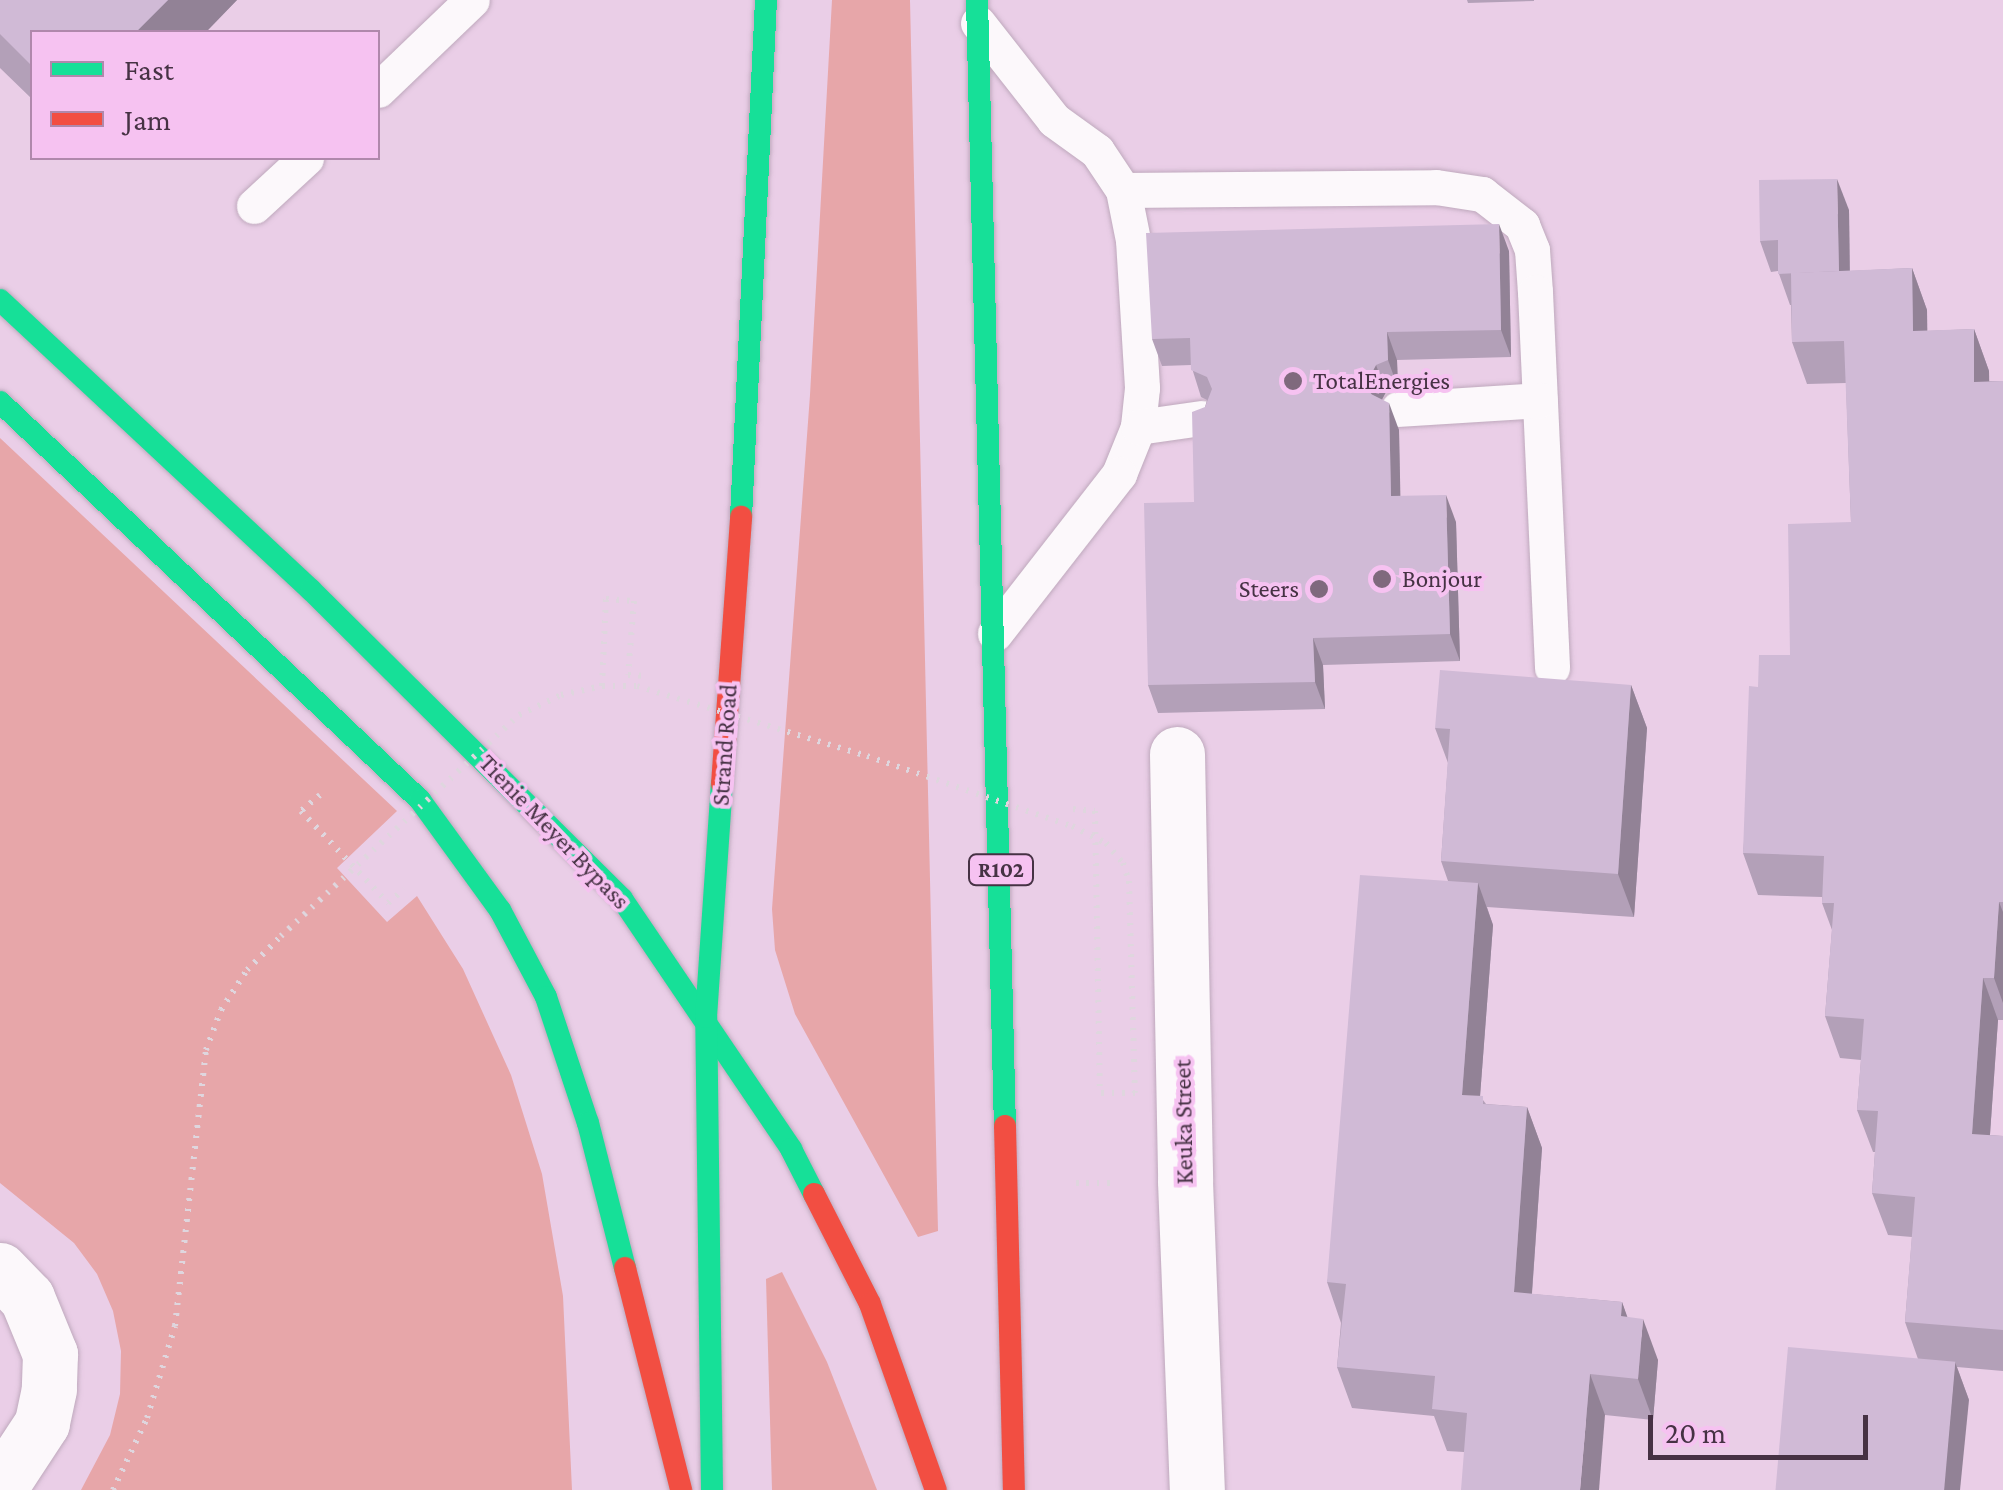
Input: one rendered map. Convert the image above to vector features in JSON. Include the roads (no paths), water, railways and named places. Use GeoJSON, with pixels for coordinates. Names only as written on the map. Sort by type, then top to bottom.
{"type":"FeatureCollection","features":[{"type":"Feature","properties":{"kind":"main road","name":"Strand Road"},"geometry":{"type":"LineString","coordinates":[[712,1490],[706,1017],[752,362],[766,0]]}},
{"type":"Feature","properties":{"kind":"main road","name":"R102"},"geometry":{"type":"LineString","coordinates":[[977,11],[1014,1490]]}},
{"type":"Feature","properties":{"kind":"main road","name":"Tienie Meyer Bypass"},"geometry":{"type":"LineString","coordinates":[[0,300],[311,590],[622,898],[792,1149],[870,1304],[936,1490]]}},
{"type":"Feature","properties":{"kind":"main road"},"geometry":{"type":"LineString","coordinates":[[0,402],[420,800],[500,910],[546,997],[588,1124],[681,1490]]}},
{"type":"Feature","properties":{"kind":"street","name":"Keuka Street"},"geometry":{"type":"LineString","coordinates":[[1177,754],[1185,1181],[1198,1490]]}},
{"type":"Feature","properties":{"kind":"street"},"geometry":{"type":"LineString","coordinates":[[0,1270],[26,1298],[40,1321],[50,1354],[50,1389],[42,1423],[0,1487]]}},
{"type":"Feature","properties":{"kind":"lane"},"geometry":{"type":"LineString","coordinates":[[380,88],[472,0]]}},
{"type":"Feature","properties":{"kind":"lane"},"geometry":{"type":"LineString","coordinates":[[977,11],[1054,120],[1097,151],[1123,190],[1134,259],[1142,388],[1138,427],[1119,474],[995,633]]}},
{"type":"Feature","properties":{"kind":"lane"},"geometry":{"type":"LineString","coordinates":[[254,206],[304,160]]}},
{"type":"Feature","properties":{"kind":"lane"},"geometry":{"type":"LineString","coordinates":[[1123,190],[1436,187],[1482,194],[1522,226],[1532,250],[1552,668]]}},
{"type":"Feature","properties":{"kind":"lane"},"geometry":{"type":"LineString","coordinates":[[1398,409],[1540,400]]}},
{"type":"Feature","properties":{"kind":"lane"},"geometry":{"type":"LineString","coordinates":[[1138,427],[1201,418]]}},
{"type":"Feature","properties":{"kind":"place","name":"TotalEnergies"},"geometry":{"type":"Point","coordinates":[1293,381]}},
{"type":"Feature","properties":{"kind":"place","name":"Bonjour"},"geometry":{"type":"Point","coordinates":[1382,579]}},
{"type":"Feature","properties":{"kind":"place","name":"Steers"},"geometry":{"type":"Point","coordinates":[1319,589]}}]}
